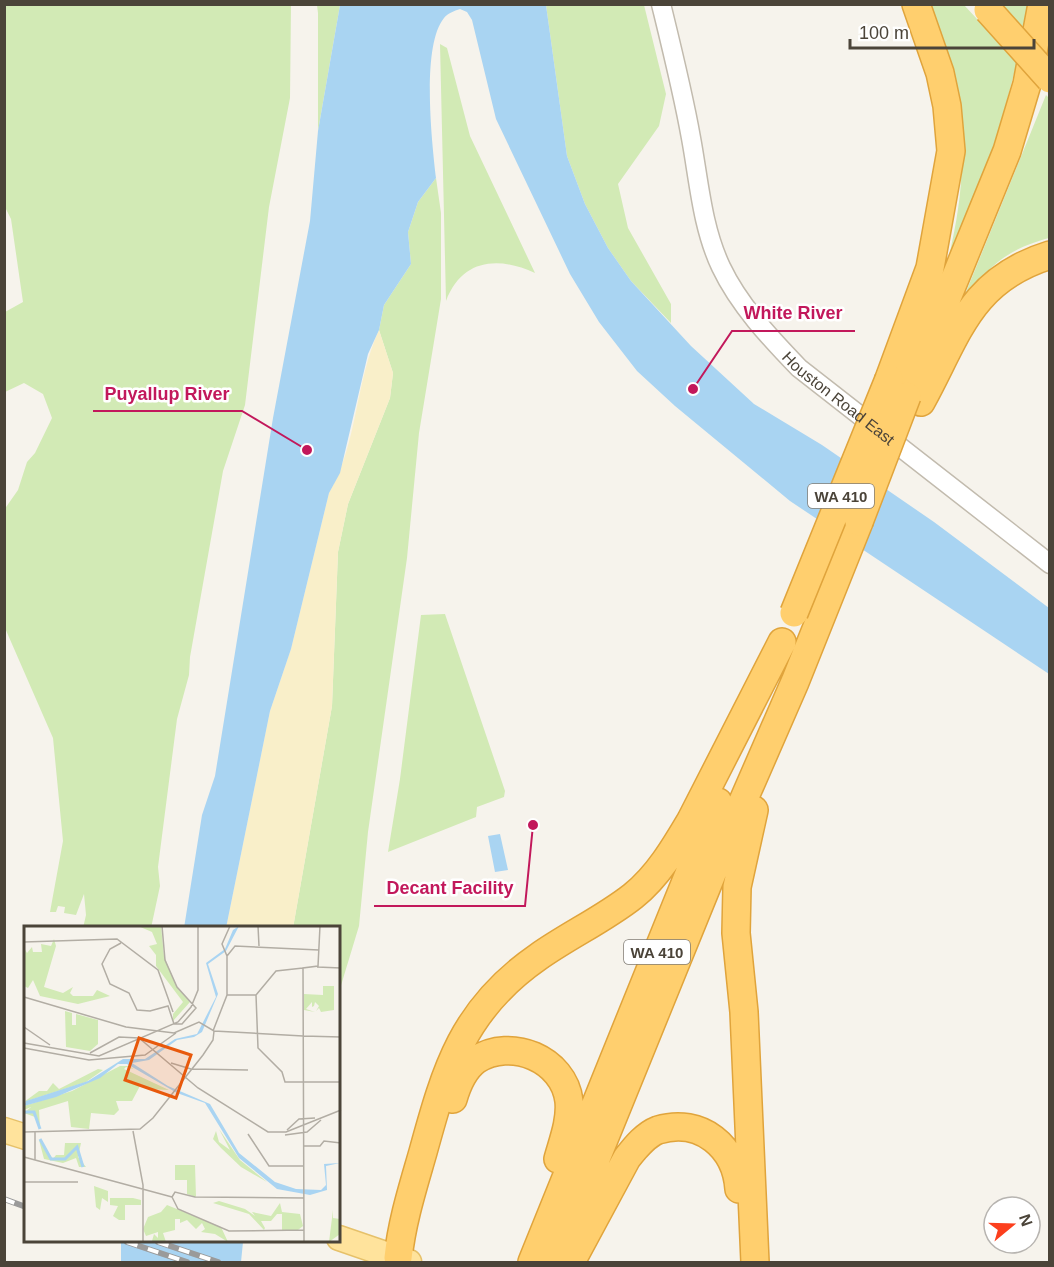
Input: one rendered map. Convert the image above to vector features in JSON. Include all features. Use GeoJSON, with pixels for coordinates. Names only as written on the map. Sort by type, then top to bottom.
{"type":"FeatureCollection","features":[{"type":"Feature","properties":{"kind":"highway"},"geometry":{"type":"LineString","coordinates":[[903,4],[921,50],[935,106],[941,152],[939,179],[941,209]]}},
{"type":"Feature","properties":{"kind":"highway"},"geometry":{"type":"LineString","coordinates":[[916,4],[940,73],[947,106],[951,151],[941,209]]}},
{"type":"Feature","properties":{"kind":"highway"},"geometry":{"type":"LineString","coordinates":[[905,394],[1007,151],[1027,84],[1042,4]]}},
{"type":"Feature","properties":{"kind":"highway"},"geometry":{"type":"LineString","coordinates":[[986,7],[1050,79]]}},
{"type":"Feature","properties":{"kind":"highway","name":"WA 410"},"geometry":{"type":"LineString","coordinates":[[554,1263],[720,854],[795,682],[859,522],[892,464],[941,209]]}},
{"type":"Feature","properties":{"kind":"highway"},"geometry":{"type":"LineString","coordinates":[[905,394],[974,303],[1004,274],[1031,260],[1050,255]]}},
{"type":"Feature","properties":{"kind":"highway","name":"WA 410"},"geometry":{"type":"LineString","coordinates":[[532,1263],[794,613],[905,394]]}},
{"type":"Feature","properties":{"kind":"highway"},"geometry":{"type":"LineString","coordinates":[[403,1260],[401,1227],[439,1094],[461,1040],[477,1014],[499,988],[537,957],[634,895],[652,878],[675,848],[691,820],[782,642]]}},
{"type":"Feature","properties":{"kind":"highway"},"geometry":{"type":"LineString","coordinates":[[745,1257],[744,1012],[736,933],[737,886],[759,791],[795,682]]}},
{"type":"Feature","properties":{"kind":"highway"},"geometry":{"type":"LineString","coordinates":[[403,1260],[415,1232],[460,1079],[476,1061],[501,1051],[514,1050],[533,1055],[551,1068],[566,1089],[569,1101],[566,1134],[518,1263]]}},
{"type":"Feature","properties":{"kind":"highway"},"geometry":{"type":"LineString","coordinates":[[571,1263],[627,1158],[651,1134],[677,1127],[697,1129],[707,1133],[717,1140],[733,1161],[738,1177],[745,1257]]}},
{"type":"Feature","properties":{"kind":"main road"},"geometry":{"type":"LineString","coordinates":[[4,1130],[24,1136]]}},
{"type":"Feature","properties":{"kind":"main road"},"geometry":{"type":"LineString","coordinates":[[340,1238],[403,1260]]}},
{"type":"Feature","properties":{"kind":"street","name":"Houston Road East"},"geometry":{"type":"LineString","coordinates":[[661,4],[688,124],[706,223],[720,266],[742,301],[766,333],[799,368],[1050,564]]}},
{"type":"Feature","properties":{"kind":"green space"},"geometry":{"type":"Polygon","coordinates":[[[5,4],[291,5],[290,98],[269,207],[245,405],[223,471],[190,657],[189,675],[177,719],[158,867],[160,886],[151,926],[83,926],[86,915],[84,894],[76,915],[64,913],[65,907],[58,906],[56,912],[50,912],[63,841],[53,738],[5,628],[4,510],[18,490],[27,462],[35,453],[52,418],[43,394],[24,383],[5,392],[5,312],[23,302],[11,219],[5,207],[5,4]]]}},
{"type":"Feature","properties":{"kind":"green space"},"geometry":{"type":"Polygon","coordinates":[[[317,5],[340,5],[318,131],[318,13],[317,5]]]}},
{"type":"Feature","properties":{"kind":"green space"},"geometry":{"type":"Polygon","coordinates":[[[546,5],[644,5],[666,94],[659,126],[618,184],[628,228],[671,304],[671,323],[631,281],[608,248],[585,204],[567,156],[546,5]]]}},
{"type":"Feature","properties":{"kind":"green space"},"geometry":{"type":"Polygon","coordinates":[[[931,5],[964,5],[1017,62],[998,135],[945,277],[958,209],[962,157],[952,80],[931,5]]]}},
{"type":"Feature","properties":{"kind":"green space"},"geometry":{"type":"Polygon","coordinates":[[[1003,5],[1030,5],[1026,31],[1003,5]]]}},
{"type":"Feature","properties":{"kind":"green space"},"geometry":{"type":"Polygon","coordinates":[[[440,44],[447,48],[470,136],[535,273],[508,264],[483,265],[471,269],[461,277],[446,301],[440,44]]]}},
{"type":"Feature","properties":{"kind":"green space"},"geometry":{"type":"Polygon","coordinates":[[[1046,95],[1050,99],[1049,238],[1022,247],[1002,259],[983,275],[964,297],[1046,95]]]}},
{"type":"Feature","properties":{"kind":"green space"},"geometry":{"type":"Polygon","coordinates":[[[436,178],[441,213],[441,299],[419,433],[407,558],[368,832],[359,926],[340,989],[340,926],[293,926],[332,706],[338,552],[348,504],[390,398],[393,373],[379,330],[384,305],[411,264],[408,232],[418,202],[436,178]]]}},
{"type":"Feature","properties":{"kind":"green space"},"geometry":{"type":"Polygon","coordinates":[[[445,614],[505,791],[504,797],[477,807],[476,817],[388,852],[400,779],[421,615],[445,614]]]}},
{"type":"Feature","properties":{"kind":"sand"},"geometry":{"type":"Polygon","coordinates":[[[379,330],[393,373],[390,398],[348,504],[338,552],[332,706],[293,926],[226,926],[270,711],[291,649],[329,493],[346,454],[371,350],[379,330]]]}},
{"type":"Feature","properties":{"kind":"water"},"geometry":{"type":"Polygon","coordinates":[[[340,5],[546,5],[567,156],[585,204],[608,248],[631,281],[691,346],[754,404],[822,445],[934,522],[1049,608],[1049,674],[790,501],[675,406],[637,371],[599,322],[570,274],[496,119],[472,20],[467,12],[460,9],[449,13],[444,18],[437,31],[432,50],[430,95],[436,178],[418,202],[408,232],[411,264],[384,305],[379,330],[368,354],[340,473],[329,493],[291,649],[270,711],[226,926],[184,926],[202,815],[215,776],[273,418],[310,221],[318,131],[340,5]]]}},
{"type":"Feature","properties":{"kind":"water"},"geometry":{"type":"Polygon","coordinates":[[[500,834],[508,870],[495,872],[488,836],[500,834]]]}},
{"type":"Feature","properties":{"kind":"water"},"geometry":{"type":"Polygon","coordinates":[[[121,1243],[243,1243],[241,1262],[121,1262],[121,1243]]]}},
{"type":"Feature","properties":{"kind":"railway"},"geometry":{"type":"LineString","coordinates":[[4,1199],[24,1206]]}},
{"type":"Feature","properties":{"kind":"railway"},"geometry":{"type":"LineString","coordinates":[[130,1243],[187,1262]]}},
{"type":"Feature","properties":{"kind":"railway"},"geometry":{"type":"LineString","coordinates":[[161,1243],[218,1262]]}},
{"type":"Feature","properties":{"kind":"place","name":"White River"},"geometry":{"type":"Point","coordinates":[693,389]}},
{"type":"Feature","properties":{"kind":"place","name":"Puyallup River"},"geometry":{"type":"Point","coordinates":[307,450]}},
{"type":"Feature","properties":{"kind":"place","name":"Decant Facility"},"geometry":{"type":"Point","coordinates":[533,825]}}]}
